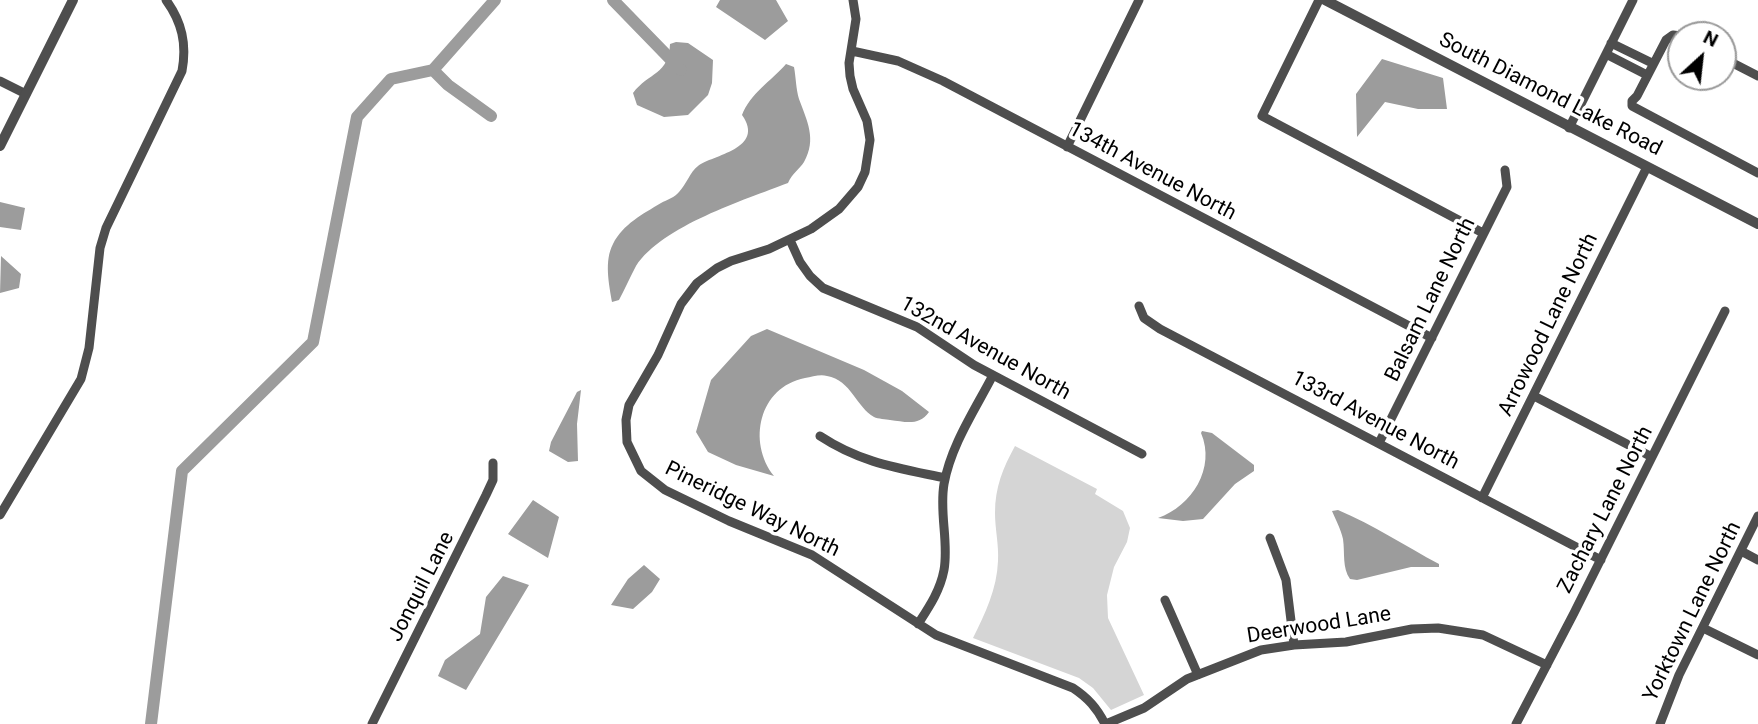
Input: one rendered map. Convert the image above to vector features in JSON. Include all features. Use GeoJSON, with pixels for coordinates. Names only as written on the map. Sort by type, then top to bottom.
{"type":"FeatureCollection","features":[{"type":"Feature","properties":{"kind":"street"},"geometry":{"type":"LineString","coordinates":[[0,146],[73,0]]}},
{"type":"Feature","properties":{"kind":"street"},"geometry":{"type":"LineString","coordinates":[[0,514],[81,379],[89,348],[100,248],[106,228],[182,71],[184,40],[174,11],[166,0]]}},
{"type":"Feature","properties":{"kind":"street","name":"Pineridge Way North"},"geometry":{"type":"LineString","coordinates":[[853,0],[856,19],[849,63],[853,89],[867,121],[870,140],[865,172],[858,187],[839,209],[790,240],[717,268],[687,295],[675,314],[658,355],[629,404],[626,430],[630,452],[641,471],[665,489],[729,521],[812,555],[918,624],[956,644],[1073,688],[1087,697],[1105,724]]}},
{"type":"Feature","properties":{"kind":"street"},"geometry":{"type":"LineString","coordinates":[[1067,146],[1139,0]]}},
{"type":"Feature","properties":{"kind":"street"},"geometry":{"type":"LineString","coordinates":[[1319,0],[1262,116],[1483,233]]}},
{"type":"Feature","properties":{"kind":"street","name":"South Diamond Lake Road"},"geometry":{"type":"LineString","coordinates":[[1325,0],[1758,224]]}},
{"type":"Feature","properties":{"kind":"street"},"geometry":{"type":"LineString","coordinates":[[1569,128],[1633,0]]}},
{"type":"Feature","properties":{"kind":"street"},"geometry":{"type":"LineString","coordinates":[[1667,40],[1632,101],[1634,109],[1758,173]]}},
{"type":"Feature","properties":{"kind":"street"},"geometry":{"type":"LineString","coordinates":[[1611,43],[1652,63]]}},
{"type":"Feature","properties":{"kind":"street","name":"134th Avenue North"},"geometry":{"type":"LineString","coordinates":[[852,51],[875,55],[918,69],[1432,338]]}},
{"type":"Feature","properties":{"kind":"street"},"geometry":{"type":"LineString","coordinates":[[1606,54],[1647,75]]}},
{"type":"Feature","properties":{"kind":"street"},"geometry":{"type":"LineString","coordinates":[[1737,65],[1758,76]]}},
{"type":"Feature","properties":{"kind":"street"},"geometry":{"type":"LineString","coordinates":[[0,81],[26,94]]}},
{"type":"Feature","properties":{"kind":"street","name":"Arrowood Lane North"},"geometry":{"type":"LineString","coordinates":[[1482,498],[1647,167]]}},
{"type":"Feature","properties":{"kind":"street","name":"Balsam Lane North"},"geometry":{"type":"LineString","coordinates":[[1379,443],[1507,187],[1505,170]]}},
{"type":"Feature","properties":{"kind":"street","name":"132nd Avenue North"},"geometry":{"type":"LineString","coordinates":[[790,240],[800,262],[823,288],[917,327],[993,375],[1142,454]]}},
{"type":"Feature","properties":{"kind":"street","name":"133rd Avenue North"},"geometry":{"type":"LineString","coordinates":[[1139,306],[1144,318],[1160,329],[1601,560]]}},
{"type":"Feature","properties":{"kind":"street","name":"Zachary Lane North"},"geometry":{"type":"LineString","coordinates":[[1516,724],[1725,311]]}},
{"type":"Feature","properties":{"kind":"street"},"geometry":{"type":"LineString","coordinates":[[918,624],[933,601],[944,570],[942,504],[945,478],[956,446],[993,375]]}},
{"type":"Feature","properties":{"kind":"street"},"geometry":{"type":"LineString","coordinates":[[1534,396],[1652,457]]}},
{"type":"Feature","properties":{"kind":"street"},"geometry":{"type":"LineString","coordinates":[[820,436],[856,457],[878,465],[945,478]]}},
{"type":"Feature","properties":{"kind":"street","name":"Jonquil Lane"},"geometry":{"type":"LineString","coordinates":[[372,724],[493,480],[493,463]]}},
{"type":"Feature","properties":{"kind":"street","name":"Yorktown Lane North"},"geometry":{"type":"LineString","coordinates":[[1660,724],[1679,675],[1758,516]]}},
{"type":"Feature","properties":{"kind":"street"},"geometry":{"type":"LineString","coordinates":[[1270,538],[1286,580],[1294,645]]}},
{"type":"Feature","properties":{"kind":"street"},"geometry":{"type":"LineString","coordinates":[[1741,551],[1758,560]]}},
{"type":"Feature","properties":{"kind":"street"},"geometry":{"type":"LineString","coordinates":[[1166,600],[1198,675]]}},
{"type":"Feature","properties":{"kind":"street","name":"Deerwood Lane"},"geometry":{"type":"LineString","coordinates":[[1105,724],[1144,708],[1171,689],[1198,675],[1261,650],[1346,642],[1412,629],[1438,628],[1483,635],[1547,665]]}},
{"type":"Feature","properties":{"kind":"street"},"geometry":{"type":"LineString","coordinates":[[1703,628],[1758,655]]}},
{"type":"Feature","properties":{"kind":"shaded area"},"geometry":{"type":"Polygon","coordinates":[[[720,0],[776,0],[788,21],[765,40],[716,7],[720,0]]]}},
{"type":"Feature","properties":{"kind":"shaded area"},"geometry":{"type":"Polygon","coordinates":[[[688,43],[713,60],[712,83],[708,95],[688,115],[664,117],[637,105],[633,93],[662,68],[669,54],[670,44],[688,43]]]}},
{"type":"Feature","properties":{"kind":"shaded area"},"geometry":{"type":"Polygon","coordinates":[[[1382,59],[1443,78],[1447,109],[1418,109],[1385,102],[1357,137],[1356,94],[1382,59]]]}},
{"type":"Feature","properties":{"kind":"shaded area"},"geometry":{"type":"Polygon","coordinates":[[[786,64],[794,67],[798,95],[808,123],[810,146],[802,165],[788,183],[705,216],[665,239],[636,266],[619,300],[612,302],[608,265],[610,251],[617,237],[634,220],[677,194],[698,166],[742,143],[747,136],[748,127],[742,115],[746,107],[755,94],[786,64]]]}},
{"type":"Feature","properties":{"kind":"shaded area"},"geometry":{"type":"Polygon","coordinates":[[[0,202],[25,208],[21,230],[0,227],[0,202]]]}},
{"type":"Feature","properties":{"kind":"shaded area"},"geometry":{"type":"Polygon","coordinates":[[[1,256],[21,274],[19,288],[0,293],[1,256]]]}},
{"type":"Feature","properties":{"kind":"shaded area"},"geometry":{"type":"Polygon","coordinates":[[[767,329],[864,370],[902,391],[929,412],[912,422],[876,418],[868,413],[842,383],[827,376],[816,376],[789,383],[777,392],[762,418],[761,448],[774,476],[736,465],[708,452],[696,432],[711,380],[751,336],[767,329]]]}},
{"type":"Feature","properties":{"kind":"shaded area"},"geometry":{"type":"Polygon","coordinates":[[[581,390],[577,424],[578,461],[568,462],[549,451],[577,392],[581,390]]]}},
{"type":"Feature","properties":{"kind":"shaded area"},"geometry":{"type":"Polygon","coordinates":[[[1202,431],[1212,433],[1254,465],[1254,471],[1235,484],[1203,519],[1183,521],[1158,518],[1181,505],[1198,484],[1205,459],[1202,431]]]}},
{"type":"Feature","properties":{"kind":"shaded area"},"geometry":{"type":"Polygon","coordinates":[[[1015,446],[1097,489],[1095,494],[1123,511],[1130,528],[1127,542],[1114,567],[1107,595],[1108,618],[1144,695],[1111,710],[1093,688],[1079,678],[973,638],[993,591],[998,555],[996,495],[1003,470],[1015,446]]]}},
{"type":"Feature","properties":{"kind":"shaded area"},"geometry":{"type":"Polygon","coordinates":[[[533,500],[559,517],[548,558],[508,534],[533,500]]]}},
{"type":"Feature","properties":{"kind":"shaded area"},"geometry":{"type":"Polygon","coordinates":[[[1338,510],[1439,564],[1439,567],[1411,567],[1357,580],[1350,579],[1345,565],[1342,536],[1332,511],[1338,510]]]}},
{"type":"Feature","properties":{"kind":"shaded area"},"geometry":{"type":"Polygon","coordinates":[[[644,565],[660,579],[652,592],[633,609],[611,605],[628,579],[644,565]]]}},
{"type":"Feature","properties":{"kind":"shaded area"},"geometry":{"type":"Polygon","coordinates":[[[503,576],[529,585],[466,690],[438,676],[445,660],[480,634],[486,597],[503,576]]]}},
{"type":"Feature","properties":{"kind":"waterway"},"geometry":{"type":"LineString","coordinates":[[151,724],[182,471],[313,342],[357,117],[391,79],[433,70],[495,0]]}},
{"type":"Feature","properties":{"kind":"waterway"},"geometry":{"type":"LineString","coordinates":[[613,0],[681,70]]}},
{"type":"Feature","properties":{"kind":"waterway"},"geometry":{"type":"LineString","coordinates":[[433,70],[448,85],[491,116]]}}]}
